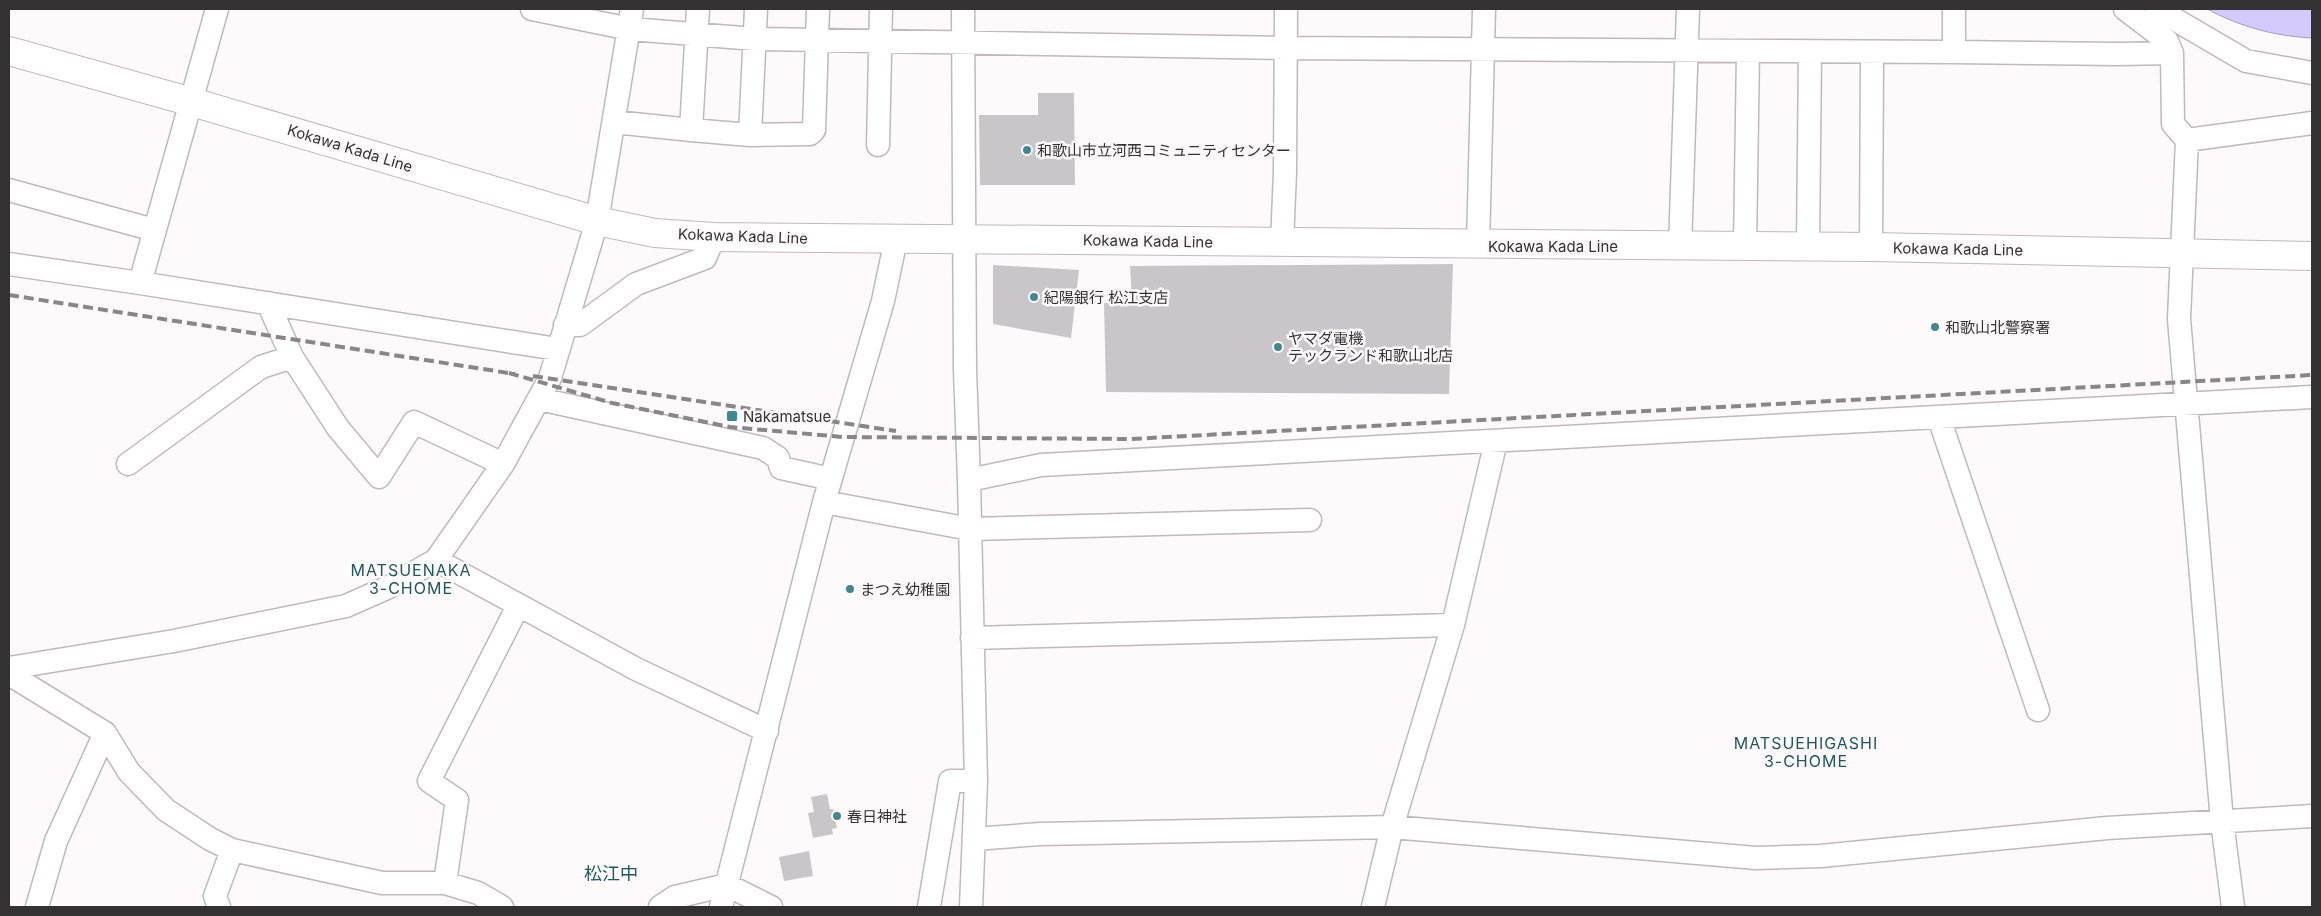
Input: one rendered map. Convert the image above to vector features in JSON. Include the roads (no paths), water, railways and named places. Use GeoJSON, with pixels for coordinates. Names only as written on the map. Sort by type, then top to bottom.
{"type":"FeatureCollection","features":[{"type":"Feature","properties":{"kind":"main road","name":"Kokawa Kada Line"},"geometry":{"type":"LineString","coordinates":[[9,51],[598,220],[655,233],[714,237],[1680,247],[1871,247],[2312,256]]}},
{"type":"Feature","properties":{"kind":"street"},"geometry":{"type":"LineString","coordinates":[[140,282],[217,9]]}},
{"type":"Feature","properties":{"kind":"street"},"geometry":{"type":"LineString","coordinates":[[532,9],[631,19],[697,34],[755,39],[817,41],[1687,52],[2172,53]]}},
{"type":"Feature","properties":{"kind":"street"},"geometry":{"type":"LineString","coordinates":[[691,130],[698,9]]}},
{"type":"Feature","properties":{"kind":"street"},"geometry":{"type":"LineString","coordinates":[[750,135],[756,9]]}},
{"type":"Feature","properties":{"kind":"street"},"geometry":{"type":"LineString","coordinates":[[614,122],[750,135],[810,134],[814,130],[818,9]]}},
{"type":"Feature","properties":{"kind":"street"},"geometry":{"type":"LineString","coordinates":[[878,146],[882,9]]}},
{"type":"Feature","properties":{"kind":"street"},"geometry":{"type":"LineString","coordinates":[[963,9],[963,240],[976,781],[971,907]]}},
{"type":"Feature","properties":{"kind":"street"},"geometry":{"type":"LineString","coordinates":[[1282,243],[1286,9]]}},
{"type":"Feature","properties":{"kind":"street"},"geometry":{"type":"LineString","coordinates":[[1478,245],[1484,9]]}},
{"type":"Feature","properties":{"kind":"street"},"geometry":{"type":"LineString","coordinates":[[1680,247],[1688,9]]}},
{"type":"Feature","properties":{"kind":"street"},"geometry":{"type":"LineString","coordinates":[[1954,9],[1954,52]]}},
{"type":"Feature","properties":{"kind":"street"},"geometry":{"type":"LineString","coordinates":[[2125,9],[2167,41],[2172,53],[2173,124],[2187,140],[2181,254],[2180,319],[2222,821],[2233,907]]}},
{"type":"Feature","properties":{"kind":"street"},"geometry":{"type":"LineString","coordinates":[[2156,9],[2246,61],[2312,73]]}},
{"type":"Feature","properties":{"kind":"street"},"geometry":{"type":"LineString","coordinates":[[9,668],[174,641],[346,606],[389,587],[436,560],[503,464],[550,378],[557,349],[598,220],[631,19]]}},
{"type":"Feature","properties":{"kind":"street"},"geometry":{"type":"LineString","coordinates":[[1745,246],[1748,52]]}},
{"type":"Feature","properties":{"kind":"street"},"geometry":{"type":"LineString","coordinates":[[1808,247],[1810,52]]}},
{"type":"Feature","properties":{"kind":"street"},"geometry":{"type":"LineString","coordinates":[[1871,247],[1872,52]]}},
{"type":"Feature","properties":{"kind":"street"},"geometry":{"type":"LineString","coordinates":[[2187,140],[2312,123]]}},
{"type":"Feature","properties":{"kind":"street"},"geometry":{"type":"LineString","coordinates":[[9,190],[154,230]]}},
{"type":"Feature","properties":{"kind":"street"},"geometry":{"type":"LineString","coordinates":[[565,325],[580,325],[636,284],[705,258],[714,237]]}},
{"type":"Feature","properties":{"kind":"street"},"geometry":{"type":"LineString","coordinates":[[721,907],[824,502],[883,301],[896,239]]}},
{"type":"Feature","properties":{"kind":"street"},"geometry":{"type":"LineString","coordinates":[[9,264],[140,282],[557,349]]}},
{"type":"Feature","properties":{"kind":"street"},"geometry":{"type":"LineString","coordinates":[[268,303],[292,357],[338,428],[379,477],[414,422],[503,464]]}},
{"type":"Feature","properties":{"kind":"street"},"geometry":{"type":"LineString","coordinates":[[128,464],[260,367],[292,357]]}},
{"type":"Feature","properties":{"kind":"street"},"geometry":{"type":"LineString","coordinates":[[969,480],[1040,465],[2312,397]]}},
{"type":"Feature","properties":{"kind":"street"},"geometry":{"type":"LineString","coordinates":[[539,399],[763,448],[778,458],[781,468],[831,479]]}},
{"type":"Feature","properties":{"kind":"street"},"geometry":{"type":"LineString","coordinates":[[1939,418],[2038,710]]}},
{"type":"Feature","properties":{"kind":"street"},"geometry":{"type":"LineString","coordinates":[[1373,907],[1392,827],[1453,625],[1496,441]]}},
{"type":"Feature","properties":{"kind":"street"},"geometry":{"type":"LineString","coordinates":[[824,502],[970,529],[1310,520]]}},
{"type":"Feature","properties":{"kind":"street"},"geometry":{"type":"LineString","coordinates":[[436,560],[518,606],[636,668],[767,731]]}},
{"type":"Feature","properties":{"kind":"street"},"geometry":{"type":"LineString","coordinates":[[445,882],[457,800],[429,781],[518,606]]}},
{"type":"Feature","properties":{"kind":"street"},"geometry":{"type":"LineString","coordinates":[[972,638],[1453,625]]}},
{"type":"Feature","properties":{"kind":"street"},"geometry":{"type":"LineString","coordinates":[[9,674],[105,733],[129,772],[166,810],[210,839],[232,850],[382,883],[445,882],[478,893],[502,907]]}},
{"type":"Feature","properties":{"kind":"street"},"geometry":{"type":"LineString","coordinates":[[37,907],[56,841],[105,733]]}},
{"type":"Feature","properties":{"kind":"street"},"geometry":{"type":"LineString","coordinates":[[929,907],[950,780],[976,781]]}},
{"type":"Feature","properties":{"kind":"street"},"geometry":{"type":"LineString","coordinates":[[974,839],[1040,834],[1392,827],[1756,858],[1821,856],[2107,828],[2312,816]]}},
{"type":"Feature","properties":{"kind":"street"},"geometry":{"type":"LineString","coordinates":[[219,907],[215,896],[232,850]]}},
{"type":"Feature","properties":{"kind":"street"},"geometry":{"type":"LineString","coordinates":[[660,907],[675,897],[727,885],[771,907]]}},
{"type":"Feature","properties":{"kind":"railway"},"geometry":{"type":"LineString","coordinates":[[9,295],[515,374]]}},
{"type":"Feature","properties":{"kind":"railway"},"geometry":{"type":"LineString","coordinates":[[509,373],[612,403],[730,427],[843,437],[1131,439],[2312,375]]}},
{"type":"Feature","properties":{"kind":"railway"},"geometry":{"type":"LineString","coordinates":[[533,376],[896,431]]}},
{"type":"Feature","properties":{"kind":"place","name":"和歌山市立河西コミュニティセンター"},"geometry":{"type":"Point","coordinates":[1027,150]}},
{"type":"Feature","properties":{"kind":"place","name":"紀陽銀行 松江支店"},"geometry":{"type":"Point","coordinates":[1034,297]}},
{"type":"Feature","properties":{"kind":"place","name":"和歌山北警察署"},"geometry":{"type":"Point","coordinates":[1935,327]}},
{"type":"Feature","properties":{"kind":"place","name":"ヤマダ電機 テックランド和歌山北店"},"geometry":{"type":"Point","coordinates":[1278,347]}},
{"type":"Feature","properties":{"kind":"place","name":"Nakamatsue"},"geometry":{"type":"Point","coordinates":[732,416]}},
{"type":"Feature","properties":{"kind":"place","name":"まつえ幼稚園"},"geometry":{"type":"Point","coordinates":[850,589]}},
{"type":"Feature","properties":{"kind":"place","name":"春日神社"},"geometry":{"type":"Point","coordinates":[837,816]}},
{"type":"Feature","properties":{"kind":"district","name":"MATSUENAKA 3-CHOME"},"geometry":{"type":"Point","coordinates":[411,579]}},
{"type":"Feature","properties":{"kind":"district","name":"MATSUEHIGASHI 3-CHOME"},"geometry":{"type":"Point","coordinates":[1806,752]}},
{"type":"Feature","properties":{"kind":"district","name":"松江中"},"geometry":{"type":"Point","coordinates":[611,873]}}]}
